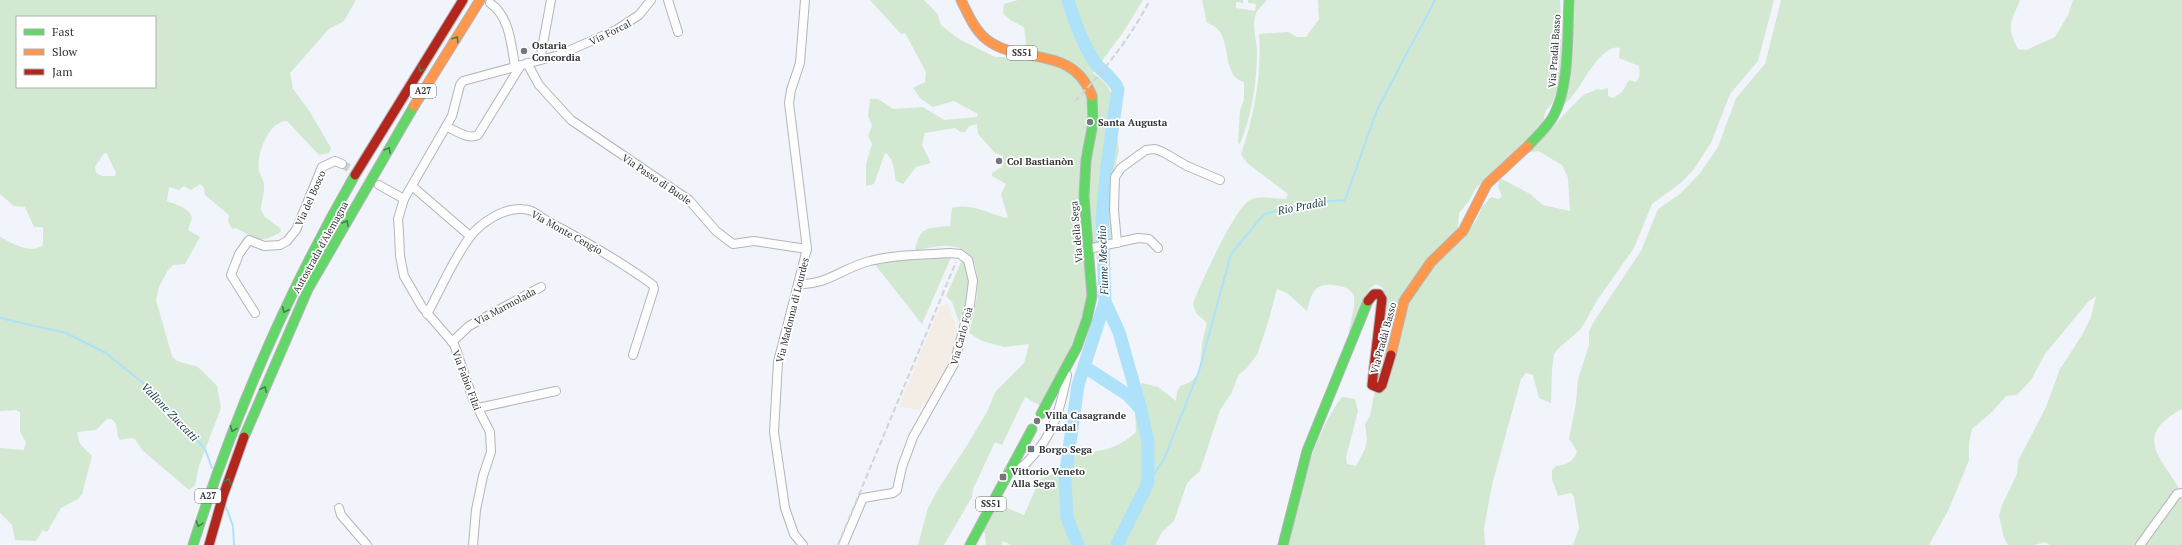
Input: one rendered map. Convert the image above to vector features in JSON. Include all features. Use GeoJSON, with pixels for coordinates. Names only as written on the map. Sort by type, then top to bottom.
{"type":"FeatureCollection","features":[{"type":"Feature","properties":{"kind":"main road","name":"Autostrada d'Alemagna"},"geometry":{"type":"LineString","coordinates":[[192,545],[248,389],[301,274],[353,179],[463,0]]}},
{"type":"Feature","properties":{"kind":"main road","name":"Autostrada d'Alemagna"},"geometry":{"type":"LineString","coordinates":[[209,545],[219,506],[239,451],[262,394],[312,281],[413,108],[480,0]]}},
{"type":"Feature","properties":{"kind":"main road","name":"Via della Sega"},"geometry":{"type":"LineString","coordinates":[[961,0],[971,24],[988,41],[1005,50],[1043,57],[1066,65],[1082,78],[1092,95],[1094,116],[1087,148],[1084,212],[1092,248],[1092,303],[1083,331],[1069,365],[1041,414]]}},
{"type":"Feature","properties":{"kind":"main road","name":"Via Pradàl Basso"},"geometry":{"type":"LineString","coordinates":[[1283,545],[1305,458],[1314,430],[1353,342],[1369,299],[1374,294],[1379,294],[1382,299],[1371,382],[1372,385],[1379,388],[1382,385],[1387,370],[1404,301],[1431,262],[1463,231],[1487,184],[1545,129],[1554,115],[1562,94],[1569,0]]}},
{"type":"Feature","properties":{"kind":"main road","name":"SS51"},"geometry":{"type":"LineString","coordinates":[[970,545],[1032,429]]}},
{"type":"Feature","properties":{"kind":"street"},"geometry":{"type":"LineString","coordinates":[[540,60],[551,0]]}},
{"type":"Feature","properties":{"kind":"street","name":"Via Forcal"},"geometry":{"type":"LineString","coordinates":[[521,65],[559,55],[616,30],[639,15],[651,0]]}},
{"type":"Feature","properties":{"kind":"street"},"geometry":{"type":"LineString","coordinates":[[668,0],[678,32]]}},
{"type":"Feature","properties":{"kind":"street","name":"Via Madonna di Lourdes"},"geometry":{"type":"LineString","coordinates":[[803,545],[794,534],[785,508],[774,432],[778,362],[807,249],[789,103],[801,57],[806,0]]}},
{"type":"Feature","properties":{"kind":"street"},"geometry":{"type":"LineString","coordinates":[[447,127],[468,137],[478,135],[521,65],[506,23],[498,8],[490,3]]}},
{"type":"Feature","properties":{"kind":"street","name":"Via Passo di Buole"},"geometry":{"type":"LineString","coordinates":[[521,65],[571,120],[689,200],[716,231],[733,244],[754,241],[807,249]]}},
{"type":"Feature","properties":{"kind":"street","name":"Via Fabio Filzi"},"geometry":{"type":"LineString","coordinates":[[473,545],[481,483],[492,444],[488,426],[478,408],[458,353],[452,342],[427,314],[404,276],[400,256],[398,219],[404,199],[447,127],[452,116],[460,85],[463,81],[521,65]]}},
{"type":"Feature","properties":{"kind":"street"},"geometry":{"type":"LineString","coordinates":[[1114,244],[1115,177],[1121,168],[1146,150],[1155,149],[1163,152],[1187,166],[1220,180]]}},
{"type":"Feature","properties":{"kind":"street","name":"Via del Bosco"},"geometry":{"type":"LineString","coordinates":[[255,313],[231,275],[239,254],[249,240],[264,246],[280,245],[288,240],[296,230],[322,167],[335,162],[342,164]]}},
{"type":"Feature","properties":{"kind":"street"},"geometry":{"type":"LineString","coordinates":[[379,185],[404,199]]}},
{"type":"Feature","properties":{"kind":"street"},"geometry":{"type":"LineString","coordinates":[[412,186],[470,236]]}},
{"type":"Feature","properties":{"kind":"street","name":"Via Monte Cengio"},"geometry":{"type":"LineString","coordinates":[[427,314],[470,236],[491,219],[505,212],[521,209],[533,211],[548,221],[591,244],[653,285],[654,289],[633,355]]}},
{"type":"Feature","properties":{"kind":"street"},"geometry":{"type":"LineString","coordinates":[[1092,248],[1138,238],[1149,239],[1158,248]]}},
{"type":"Feature","properties":{"kind":"street","name":"Via Carlo Foà"},"geometry":{"type":"LineString","coordinates":[[798,284],[812,285],[869,261],[890,257],[950,253],[960,254],[968,260],[973,281],[970,305],[954,364],[913,437],[896,492],[863,498],[843,545]]}},
{"type":"Feature","properties":{"kind":"street","name":"Via Marmolada"},"geometry":{"type":"LineString","coordinates":[[452,342],[469,326],[541,287]]}},
{"type":"Feature","properties":{"kind":"street","name":"Via della Sega"},"geometry":{"type":"LineString","coordinates":[[1009,470],[1017,470],[1026,464],[1037,452],[1052,431],[1059,412],[1069,365]]}},
{"type":"Feature","properties":{"kind":"street"},"geometry":{"type":"LineString","coordinates":[[478,408],[556,391]]}},
{"type":"Feature","properties":{"kind":"street"},"geometry":{"type":"LineString","coordinates":[[2140,545],[2177,494],[2182,493]]}},
{"type":"Feature","properties":{"kind":"street"},"geometry":{"type":"LineString","coordinates":[[339,508],[341,515],[367,545]]}},
{"type":"Feature","properties":{"kind":"shaded area"},"geometry":{"type":"Polygon","coordinates":[[[948,304],[959,337],[952,362],[928,404],[923,402],[920,410],[899,407],[940,306],[948,304]]]}},
{"type":"Feature","properties":{"kind":"green space"},"geometry":{"type":"Polygon","coordinates":[[[0,0],[356,0],[344,21],[329,29],[290,73],[293,89],[310,112],[331,148],[329,153],[319,155],[287,121],[281,122],[269,132],[262,148],[259,164],[259,170],[264,188],[261,210],[265,217],[280,228],[281,231],[278,234],[263,239],[258,239],[236,228],[232,229],[228,221],[229,215],[205,195],[204,188],[200,184],[191,190],[184,186],[179,190],[169,187],[167,201],[188,211],[192,218],[188,230],[200,237],[185,264],[173,265],[168,270],[159,287],[156,300],[172,356],[177,361],[198,367],[217,386],[221,408],[199,466],[195,485],[189,490],[142,450],[135,439],[130,438],[120,440],[116,424],[111,419],[107,419],[96,430],[77,432],[80,444],[92,456],[82,494],[78,499],[61,508],[47,532],[43,530],[36,541],[15,540],[12,525],[0,513],[0,448],[24,450],[26,442],[20,432],[20,412],[16,410],[0,411],[0,237],[21,247],[32,249],[43,245],[43,227],[34,227],[25,207],[14,206],[0,194],[0,0]],[[104,153],[95,167],[96,173],[102,176],[115,176],[116,173],[107,154],[104,153]]]}},
{"type":"Feature","properties":{"kind":"green space"},"geometry":{"type":"Polygon","coordinates":[[[870,0],[924,0],[937,13],[941,25],[959,39],[995,57],[1012,57],[1024,53],[1026,41],[1024,27],[1010,20],[1003,13],[1004,4],[1018,0],[1064,0],[1070,20],[1078,14],[1074,0],[1143,0],[1122,34],[1093,73],[1107,85],[1112,96],[1107,126],[1116,128],[1119,150],[1114,172],[1121,174],[1117,186],[1120,240],[1086,248],[1090,302],[1044,408],[1025,397],[1002,445],[995,442],[973,489],[972,497],[944,545],[918,545],[928,508],[937,491],[988,410],[995,392],[1024,363],[1029,344],[1004,347],[982,341],[969,333],[977,295],[976,268],[971,257],[962,250],[949,246],[932,247],[915,251],[919,237],[926,230],[936,227],[950,226],[952,208],[974,208],[1008,218],[1001,194],[1006,184],[992,176],[992,173],[1003,166],[1003,156],[995,153],[978,134],[977,124],[969,126],[965,132],[961,132],[955,128],[925,133],[922,145],[931,163],[916,167],[903,184],[896,181],[892,162],[885,153],[874,184],[866,186],[866,164],[872,144],[868,136],[872,126],[868,116],[870,99],[878,99],[893,109],[923,107],[944,120],[977,117],[978,114],[954,101],[933,107],[921,99],[913,88],[925,82],[926,72],[905,33],[901,34],[870,0]]]}},
{"type":"Feature","properties":{"kind":"green space"},"geometry":{"type":"Polygon","coordinates":[[[1202,0],[1243,0],[1243,3],[1236,2],[1236,8],[1255,11],[1256,4],[1248,3],[1248,0],[1267,0],[1257,12],[1254,21],[1257,51],[1255,87],[1251,110],[1240,144],[1238,143],[1240,110],[1244,100],[1244,82],[1236,77],[1231,71],[1225,43],[1221,34],[1216,28],[1207,23],[1202,0]]]}},
{"type":"Feature","properties":{"kind":"green space"},"geometry":{"type":"Polygon","coordinates":[[[1318,0],[1560,0],[1562,46],[1561,78],[1552,104],[1546,110],[1542,126],[1475,189],[1469,201],[1459,213],[1458,232],[1422,271],[1377,386],[1381,294],[1383,288],[1376,284],[1370,288],[1348,334],[1353,313],[1354,297],[1353,294],[1346,288],[1332,285],[1320,286],[1313,293],[1307,311],[1287,293],[1277,289],[1257,355],[1246,369],[1239,374],[1231,394],[1220,410],[1200,471],[1187,483],[1174,521],[1162,532],[1155,545],[1011,545],[1003,541],[1001,545],[986,545],[985,533],[980,530],[997,504],[1024,515],[1040,479],[1070,468],[1077,453],[1102,450],[1115,446],[1122,443],[1136,432],[1135,409],[1130,405],[1142,383],[1158,387],[1176,401],[1177,392],[1180,386],[1193,380],[1197,376],[1200,365],[1202,342],[1207,323],[1196,313],[1193,304],[1218,248],[1236,216],[1244,205],[1250,200],[1263,197],[1286,199],[1288,194],[1247,163],[1241,154],[1250,125],[1256,95],[1260,49],[1259,34],[1288,32],[1297,37],[1306,37],[1319,19],[1318,0]]]}},
{"type":"Feature","properties":{"kind":"green space"},"geometry":{"type":"Polygon","coordinates":[[[1571,0],[1774,0],[1758,61],[1730,94],[1711,143],[1694,169],[1682,182],[1652,204],[1634,248],[1598,299],[1581,329],[1554,354],[1551,403],[1539,398],[1533,375],[1526,373],[1521,379],[1492,485],[1484,528],[1485,545],[1287,545],[1302,487],[1314,449],[1331,414],[1342,397],[1355,399],[1358,411],[1346,458],[1347,464],[1356,466],[1365,449],[1367,440],[1365,424],[1370,416],[1375,390],[1403,312],[1426,274],[1457,241],[1462,240],[1476,221],[1482,207],[1491,197],[1498,199],[1502,197],[1498,186],[1499,180],[1502,179],[1530,194],[1543,205],[1570,211],[1568,178],[1562,165],[1538,151],[1527,153],[1583,95],[1598,89],[1601,90],[1608,88],[1608,96],[1613,98],[1622,92],[1629,80],[1636,82],[1640,73],[1639,66],[1619,58],[1620,48],[1608,50],[1596,62],[1575,93],[1560,109],[1571,0]]]}},
{"type":"Feature","properties":{"kind":"green space"},"geometry":{"type":"Polygon","coordinates":[[[1781,0],[2020,0],[2012,18],[2011,28],[2014,41],[2018,49],[2026,50],[2055,37],[2068,15],[2073,0],[2182,0],[2182,409],[2167,419],[2158,428],[2154,438],[2155,447],[2159,457],[2180,490],[2138,545],[2050,545],[2045,542],[2034,545],[2008,545],[2004,538],[1999,516],[2002,505],[2017,474],[2018,461],[2046,407],[2060,369],[2082,335],[2091,317],[2096,296],[2088,302],[2045,354],[2031,380],[2017,395],[2006,396],[1993,411],[1972,429],[1969,443],[1969,460],[1949,509],[1929,545],[1573,545],[1579,528],[1574,497],[1571,493],[1558,496],[1552,479],[1552,470],[1556,466],[1564,465],[1570,462],[1577,451],[1569,439],[1576,403],[1578,379],[1589,345],[1589,331],[1641,251],[1658,209],[1680,194],[1700,173],[1718,147],[1736,98],[1765,64],[1781,0]]]}},
{"type":"Feature","properties":{"kind":"green space"},"geometry":{"type":"Polygon","coordinates":[[[952,255],[922,324],[873,262],[952,255]]]}},
{"type":"Feature","properties":{"kind":"green space"},"geometry":{"type":"Polygon","coordinates":[[[962,260],[966,265],[969,282],[967,302],[961,327],[952,302],[946,296],[962,260]]]}},
{"type":"Feature","properties":{"kind":"green space"},"geometry":{"type":"Polygon","coordinates":[[[2182,496],[2182,545],[2144,545],[2176,498],[2182,496]]]}},
{"type":"Feature","properties":{"kind":"waterway","name":"Fiume Meschio"},"geometry":{"type":"LineString","coordinates":[[1068,0],[1079,31],[1090,54],[1097,65],[1113,81],[1118,89],[1107,166],[1102,219],[1105,302],[1119,332],[1141,410],[1148,442],[1148,483],[1117,545]]}},
{"type":"Feature","properties":{"kind":"waterway","name":"Rio Pradàl"},"geometry":{"type":"LineString","coordinates":[[1148,483],[1164,459],[1199,371],[1231,254],[1264,214],[1316,202],[1345,200],[1377,110],[1435,0]]}},
{"type":"Feature","properties":{"kind":"waterway"},"geometry":{"type":"LineString","coordinates":[[1078,545],[1067,518],[1065,478],[1078,385],[1105,302]]}},
{"type":"Feature","properties":{"kind":"waterway","name":"Vallone Zuccatti"},"geometry":{"type":"LineString","coordinates":[[0,318],[66,333],[106,353],[153,391],[205,449],[212,468]]}},
{"type":"Feature","properties":{"kind":"waterway"},"geometry":{"type":"LineString","coordinates":[[1085,367],[1128,395],[1139,407]]}},
{"type":"Feature","properties":{"kind":"waterway","name":"Vallone Zuccatti"},"geometry":{"type":"LineString","coordinates":[[226,507],[233,526],[234,545]]}},
{"type":"Feature","properties":{"kind":"tunnel"},"geometry":{"type":"LineString","coordinates":[[342,164],[359,174]]}},
{"type":"Feature","properties":{"kind":"railway"},"geometry":{"type":"LineString","coordinates":[[1075,101],[1116,53],[1150,0]]}},
{"type":"Feature","properties":{"kind":"railway"},"geometry":{"type":"LineString","coordinates":[[838,545],[956,262]]}},
{"type":"Feature","properties":{"kind":"traffic: fast"},"geometry":{"type":"LineString","coordinates":[[1528,146],[1542,132],[1554,115],[1563,89],[1567,59],[1569,0]]}},
{"type":"Feature","properties":{"kind":"traffic: fast"},"geometry":{"type":"LineString","coordinates":[[1041,414],[1077,347],[1087,319],[1092,296],[1084,196],[1086,160],[1093,123],[1092,96]]}},
{"type":"Feature","properties":{"kind":"traffic: fast"},"geometry":{"type":"LineString","coordinates":[[244,437],[308,289],[414,106]]}},
{"type":"Feature","properties":{"kind":"traffic: fast"},"geometry":{"type":"LineString","coordinates":[[193,545],[226,449],[264,356],[307,264],[355,175]]}},
{"type":"Feature","properties":{"kind":"traffic: fast"},"geometry":{"type":"LineString","coordinates":[[1283,545],[1307,451],[1368,301]]}},
{"type":"Feature","properties":{"kind":"traffic: fast"},"geometry":{"type":"LineString","coordinates":[[970,545],[1032,429]]}},
{"type":"Feature","properties":{"kind":"traffic: slow"},"geometry":{"type":"LineString","coordinates":[[414,106],[480,0]]}},
{"type":"Feature","properties":{"kind":"traffic: slow"},"geometry":{"type":"LineString","coordinates":[[961,0],[975,26],[986,39],[999,47],[1058,62],[1072,69],[1083,79],[1092,96]]}},
{"type":"Feature","properties":{"kind":"traffic: slow"},"geometry":{"type":"LineString","coordinates":[[1391,355],[1404,301],[1431,262],[1463,231],[1487,184],[1528,146]]}},
{"type":"Feature","properties":{"kind":"traffic: jam"},"geometry":{"type":"LineString","coordinates":[[355,175],[463,0]]}},
{"type":"Feature","properties":{"kind":"traffic: jam"},"geometry":{"type":"LineString","coordinates":[[1368,301],[1374,294],[1379,294],[1382,299],[1372,385],[1379,388],[1382,385],[1391,355]]}},
{"type":"Feature","properties":{"kind":"traffic: jam"},"geometry":{"type":"LineString","coordinates":[[209,545],[223,496],[244,437]]}},
{"type":"Feature","properties":{"kind":"place","name":"Ostaria Concordia"},"geometry":{"type":"Point","coordinates":[524,51]}},
{"type":"Feature","properties":{"kind":"place","name":"Santa Augusta"},"geometry":{"type":"Point","coordinates":[1090,122]}},
{"type":"Feature","properties":{"kind":"place","name":"Col Bastianòn"},"geometry":{"type":"Point","coordinates":[999,161]}},
{"type":"Feature","properties":{"kind":"place","name":"Villa Casagrande Pradal"},"geometry":{"type":"Point","coordinates":[1037,421]}},
{"type":"Feature","properties":{"kind":"place","name":"Borgo Sega"},"geometry":{"type":"Point","coordinates":[1031,449]}},
{"type":"Feature","properties":{"kind":"place","name":"Vittorio Veneto Alla Sega"},"geometry":{"type":"Point","coordinates":[1003,477]}}]}
